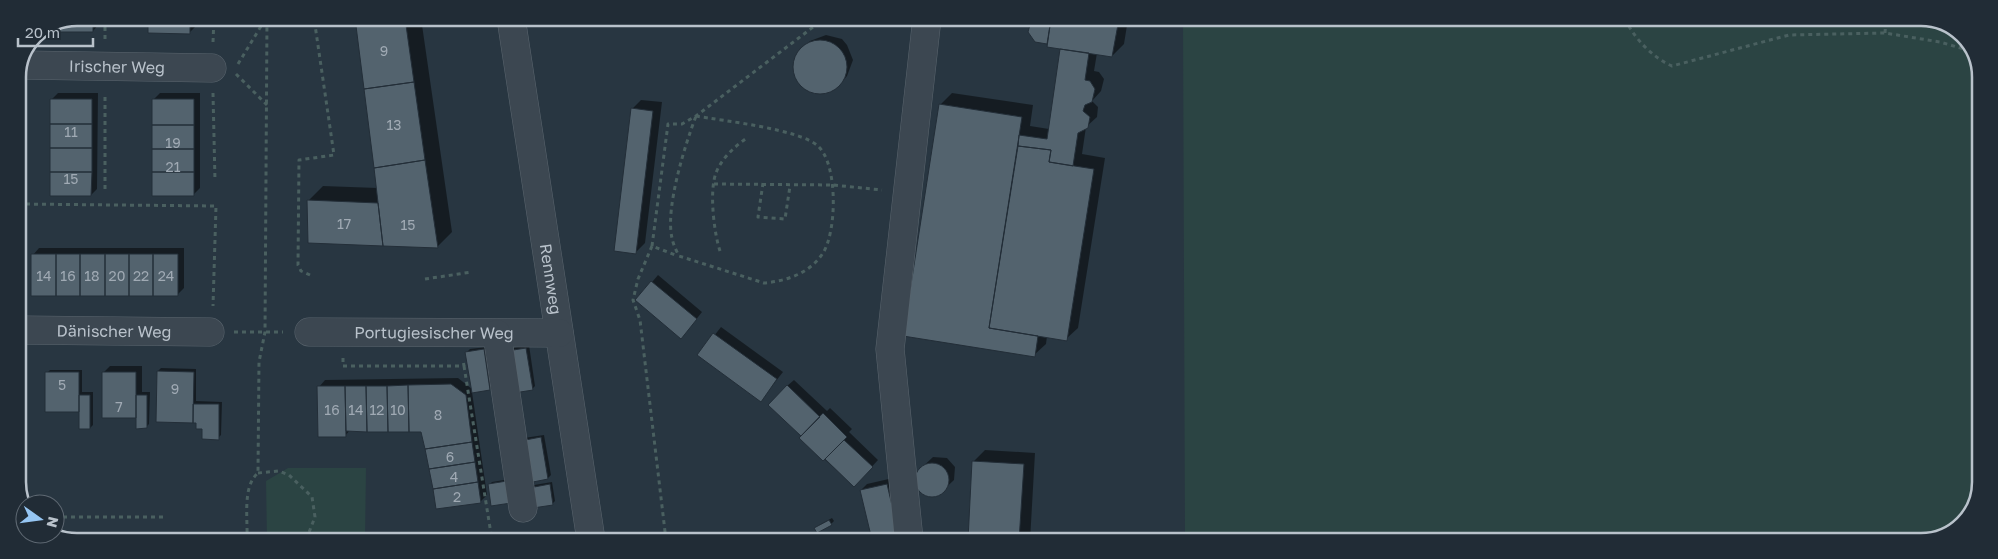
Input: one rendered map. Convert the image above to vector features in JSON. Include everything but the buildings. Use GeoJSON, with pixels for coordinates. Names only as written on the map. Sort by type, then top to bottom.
{"type":"FeatureCollection","features":[{"type":"Feature","properties":{"kind":"street","name":"Rennweg"},"geometry":{"type":"LineString","coordinates":[[511,26],[590,533]]}},
{"type":"Feature","properties":{"kind":"street"},"geometry":{"type":"LineString","coordinates":[[908,533],[890,349],[926,26]]}},
{"type":"Feature","properties":{"kind":"street","name":"Irischer Weg"},"geometry":{"type":"LineString","coordinates":[[28,65],[212,68]]}},
{"type":"Feature","properties":{"kind":"street","name":"Dänischer Weg"},"geometry":{"type":"LineString","coordinates":[[26,330],[210,332]]}},
{"type":"Feature","properties":{"kind":"street","name":"Portugiesischer Weg"},"geometry":{"type":"LineString","coordinates":[[309,332],[559,333]]}},
{"type":"Feature","properties":{"kind":"street"},"geometry":{"type":"LineString","coordinates":[[497,334],[523,508]]}},
{"type":"Feature","properties":{"kind":"path"},"geometry":{"type":"LineString","coordinates":[[104,188],[105,26]]}},
{"type":"Feature","properties":{"kind":"path"},"geometry":{"type":"LineString","coordinates":[[214,26],[212,68],[215,181]]}},
{"type":"Feature","properties":{"kind":"path"},"geometry":{"type":"LineString","coordinates":[[261,26],[238,64],[230,69],[268,105]]}},
{"type":"Feature","properties":{"kind":"path"},"geometry":{"type":"LineString","coordinates":[[258,473],[259,362],[265,332],[268,105],[266,26]]}},
{"type":"Feature","properties":{"kind":"path"},"geometry":{"type":"LineString","coordinates":[[310,275],[301,271],[298,265],[299,160],[334,156],[315,26]]}},
{"type":"Feature","properties":{"kind":"path"},"geometry":{"type":"LineString","coordinates":[[665,533],[640,320],[633,300],[638,279],[652,246],[668,124],[682,124],[696,116],[814,26]]}},
{"type":"Feature","properties":{"kind":"path"},"geometry":{"type":"LineString","coordinates":[[1628,26],[1641,42],[1663,62],[1672,66],[1789,36],[1885,34],[1940,42],[1963,49]]}},
{"type":"Feature","properties":{"kind":"path"},"geometry":{"type":"LineString","coordinates":[[1885,34],[1886,26]]}},
{"type":"Feature","properties":{"kind":"path"},"geometry":{"type":"LineString","coordinates":[[652,246],[764,283],[789,279],[801,273],[824,252],[830,234],[833,185],[826,158],[819,147],[808,139],[696,116]]}},
{"type":"Feature","properties":{"kind":"path"},"geometry":{"type":"LineString","coordinates":[[678,256],[672,237],[671,220],[685,144],[696,116]]}},
{"type":"Feature","properties":{"kind":"path"},"geometry":{"type":"LineString","coordinates":[[720,251],[716,238],[714,184],[716,173],[724,159],[746,138]]}},
{"type":"Feature","properties":{"kind":"path"},"geometry":{"type":"LineString","coordinates":[[763,183],[758,217],[785,219],[790,186]]}},
{"type":"Feature","properties":{"kind":"path"},"geometry":{"type":"LineString","coordinates":[[714,184],[833,185],[907,192]]}},
{"type":"Feature","properties":{"kind":"path"},"geometry":{"type":"LineString","coordinates":[[26,204],[216,206],[215,291],[210,332]]}},
{"type":"Feature","properties":{"kind":"path"},"geometry":{"type":"LineString","coordinates":[[425,279],[472,272]]}},
{"type":"Feature","properties":{"kind":"path"},"geometry":{"type":"LineString","coordinates":[[464,366],[491,533]]}},
{"type":"Feature","properties":{"kind":"path"},"geometry":{"type":"LineString","coordinates":[[247,533],[251,479],[258,473],[279,471],[289,475],[312,497],[315,517],[309,533]]}},
{"type":"Feature","properties":{"kind":"path"},"geometry":{"type":"LineString","coordinates":[[65,517],[166,517]]}},
{"type":"Feature","properties":{"kind":"green space"},"geometry":{"type":"Polygon","coordinates":[[[1183,26],[1921,26],[1944,31],[1963,49],[1968,58],[1972,74],[1972,482],[1967,505],[1944,528],[1921,533],[1185,533],[1183,26]]]}},
{"type":"Feature","properties":{"kind":"green space"},"geometry":{"type":"Polygon","coordinates":[[[288,468],[366,468],[365,533],[267,533],[266,481],[288,468]]]}}]}
